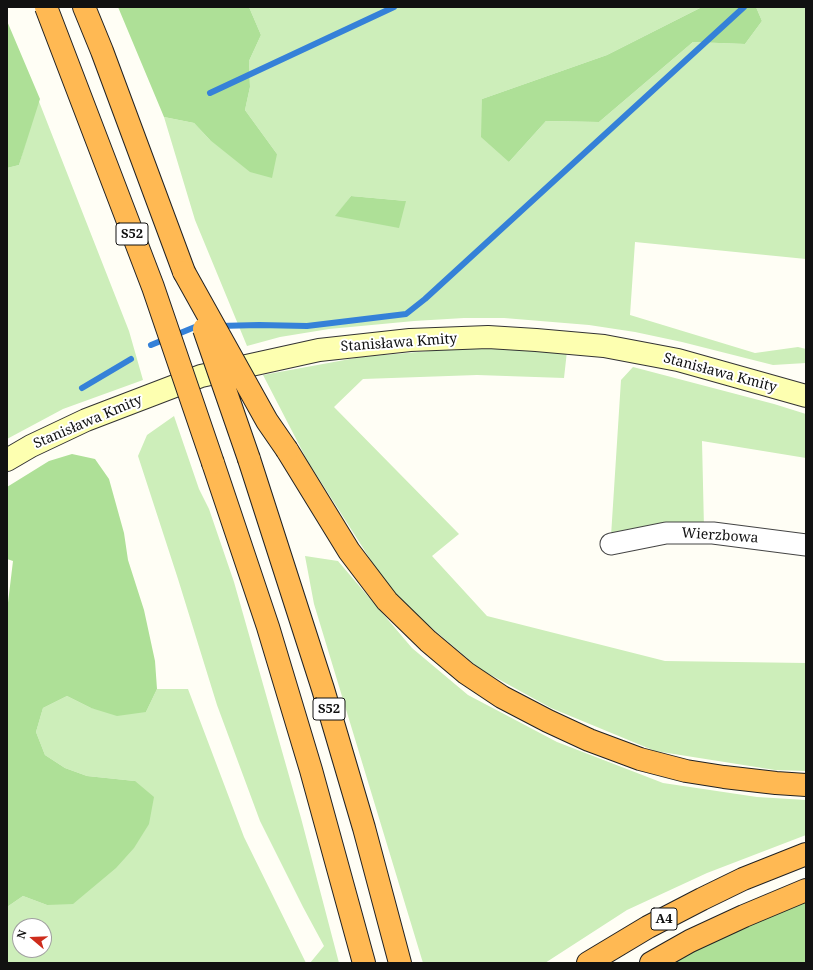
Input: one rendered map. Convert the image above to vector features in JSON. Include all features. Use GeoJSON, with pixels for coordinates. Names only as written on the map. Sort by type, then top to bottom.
{"type":"FeatureCollection","features":[{"type":"Feature","properties":{"kind":"highway","name":"S52"},"geometry":{"type":"LineString","coordinates":[[46,7],[153,288],[268,627],[364,963]]}},
{"type":"Feature","properties":{"kind":"highway","name":"S52"},"geometry":{"type":"LineString","coordinates":[[84,7],[102,51],[184,272],[249,459],[324,689],[364,828],[400,963]]}},
{"type":"Feature","properties":{"kind":"highway"},"geometry":{"type":"LineString","coordinates":[[184,272],[267,421],[287,450],[349,551],[387,601],[428,641],[466,673],[502,697],[548,721],[589,740],[640,759],[686,771],[724,777],[806,785]]}},
{"type":"Feature","properties":{"kind":"highway","name":"A4"},"geometry":{"type":"LineString","coordinates":[[588,963],[648,927],[702,899],[806,854]]}},
{"type":"Feature","properties":{"kind":"highway"},"geometry":{"type":"LineString","coordinates":[[651,963],[690,940],[806,890]]}},
{"type":"Feature","properties":{"kind":"main road","name":"Stanisława Kmity"},"geometry":{"type":"LineString","coordinates":[[7,460],[56,433],[86,420],[201,376],[319,350],[410,340],[488,337],[604,346],[678,360],[806,396]]}},
{"type":"Feature","properties":{"kind":"street","name":"Wierzbowa"},"geometry":{"type":"LineString","coordinates":[[611,544],[666,533],[713,533],[806,545]]}},
{"type":"Feature","properties":{"kind":"green space"},"geometry":{"type":"Polygon","coordinates":[[[118,7],[249,7],[261,35],[249,61],[250,87],[245,110],[277,154],[272,178],[250,172],[210,140],[194,123],[164,117],[118,7]]]}},
{"type":"Feature","properties":{"kind":"green space"},"geometry":{"type":"Polygon","coordinates":[[[249,7],[702,7],[607,55],[482,99],[509,162],[546,121],[599,122],[693,42],[745,44],[762,21],[756,7],[806,7],[806,259],[635,242],[630,315],[755,353],[798,347],[806,349],[806,363],[773,365],[682,342],[635,332],[589,325],[504,318],[464,318],[414,321],[329,329],[280,337],[247,346],[195,220],[164,117],[194,123],[210,140],[277,154],[245,110],[250,87],[249,61],[261,35],[249,7]],[[351,196],[336,216],[406,201],[351,196]]]}},
{"type":"Feature","properties":{"kind":"green space"},"geometry":{"type":"Polygon","coordinates":[[[702,7],[756,7],[762,21],[745,44],[693,42],[599,122],[546,121],[509,162],[481,137],[482,99],[607,55],[702,7]]]}},
{"type":"Feature","properties":{"kind":"green space"},"geometry":{"type":"Polygon","coordinates":[[[7,21],[40,99],[19,165],[7,168],[7,21]]]}},
{"type":"Feature","properties":{"kind":"green space"},"geometry":{"type":"Polygon","coordinates":[[[38,99],[129,331],[143,380],[63,409],[7,439],[7,168],[19,165],[38,99]]]}},
{"type":"Feature","properties":{"kind":"green space"},"geometry":{"type":"Polygon","coordinates":[[[351,196],[406,201],[399,228],[335,216],[351,196]]]}},
{"type":"Feature","properties":{"kind":"green space"},"geometry":{"type":"Polygon","coordinates":[[[464,348],[567,351],[564,378],[477,375],[363,379],[334,407],[459,534],[432,556],[487,616],[665,661],[806,663],[806,771],[775,770],[655,751],[551,708],[480,669],[393,595],[307,460],[263,375],[361,357],[464,348]]]}},
{"type":"Feature","properties":{"kind":"green space"},"geometry":{"type":"Polygon","coordinates":[[[633,367],[774,404],[806,414],[806,458],[702,441],[704,528],[611,536],[621,380],[633,367]]]}},
{"type":"Feature","properties":{"kind":"green space"},"geometry":{"type":"Polygon","coordinates":[[[174,416],[199,489],[209,509],[234,582],[301,818],[339,963],[310,963],[324,946],[260,821],[217,705],[138,456],[147,435],[174,416]]]}},
{"type":"Feature","properties":{"kind":"green space"},"geometry":{"type":"Polygon","coordinates":[[[72,454],[95,459],[109,479],[124,533],[128,560],[144,610],[155,661],[157,689],[146,712],[117,716],[91,708],[67,696],[43,708],[36,732],[45,755],[65,768],[87,776],[135,781],[154,797],[149,824],[134,848],[116,868],[73,904],[47,905],[23,896],[7,907],[7,611],[13,561],[7,559],[7,487],[49,461],[72,454]]]}},
{"type":"Feature","properties":{"kind":"green space"},"geometry":{"type":"Polygon","coordinates":[[[305,556],[338,561],[412,648],[468,695],[557,742],[663,783],[757,797],[806,800],[806,835],[707,873],[627,910],[545,963],[423,963],[314,604],[305,556]]]}},
{"type":"Feature","properties":{"kind":"green space"},"geometry":{"type":"Polygon","coordinates":[[[157,689],[188,689],[244,837],[306,963],[7,963],[7,907],[23,896],[47,905],[135,781],[87,776],[65,768],[45,755],[36,732],[43,708],[67,696],[91,708],[146,712],[157,689]]]}},
{"type":"Feature","properties":{"kind":"green space"},"geometry":{"type":"Polygon","coordinates":[[[806,901],[806,963],[672,963],[686,954],[806,901]]]}},
{"type":"Feature","properties":{"kind":"waterway"},"geometry":{"type":"LineString","coordinates":[[210,93],[394,7]]}},
{"type":"Feature","properties":{"kind":"waterway"},"geometry":{"type":"LineString","coordinates":[[219,326],[307,326],[406,314],[425,299],[744,7]]}},
{"type":"Feature","properties":{"kind":"waterway"},"geometry":{"type":"LineString","coordinates":[[151,345],[195,327],[201,327]]}},
{"type":"Feature","properties":{"kind":"waterway"},"geometry":{"type":"LineString","coordinates":[[82,388],[131,359]]}}]}
